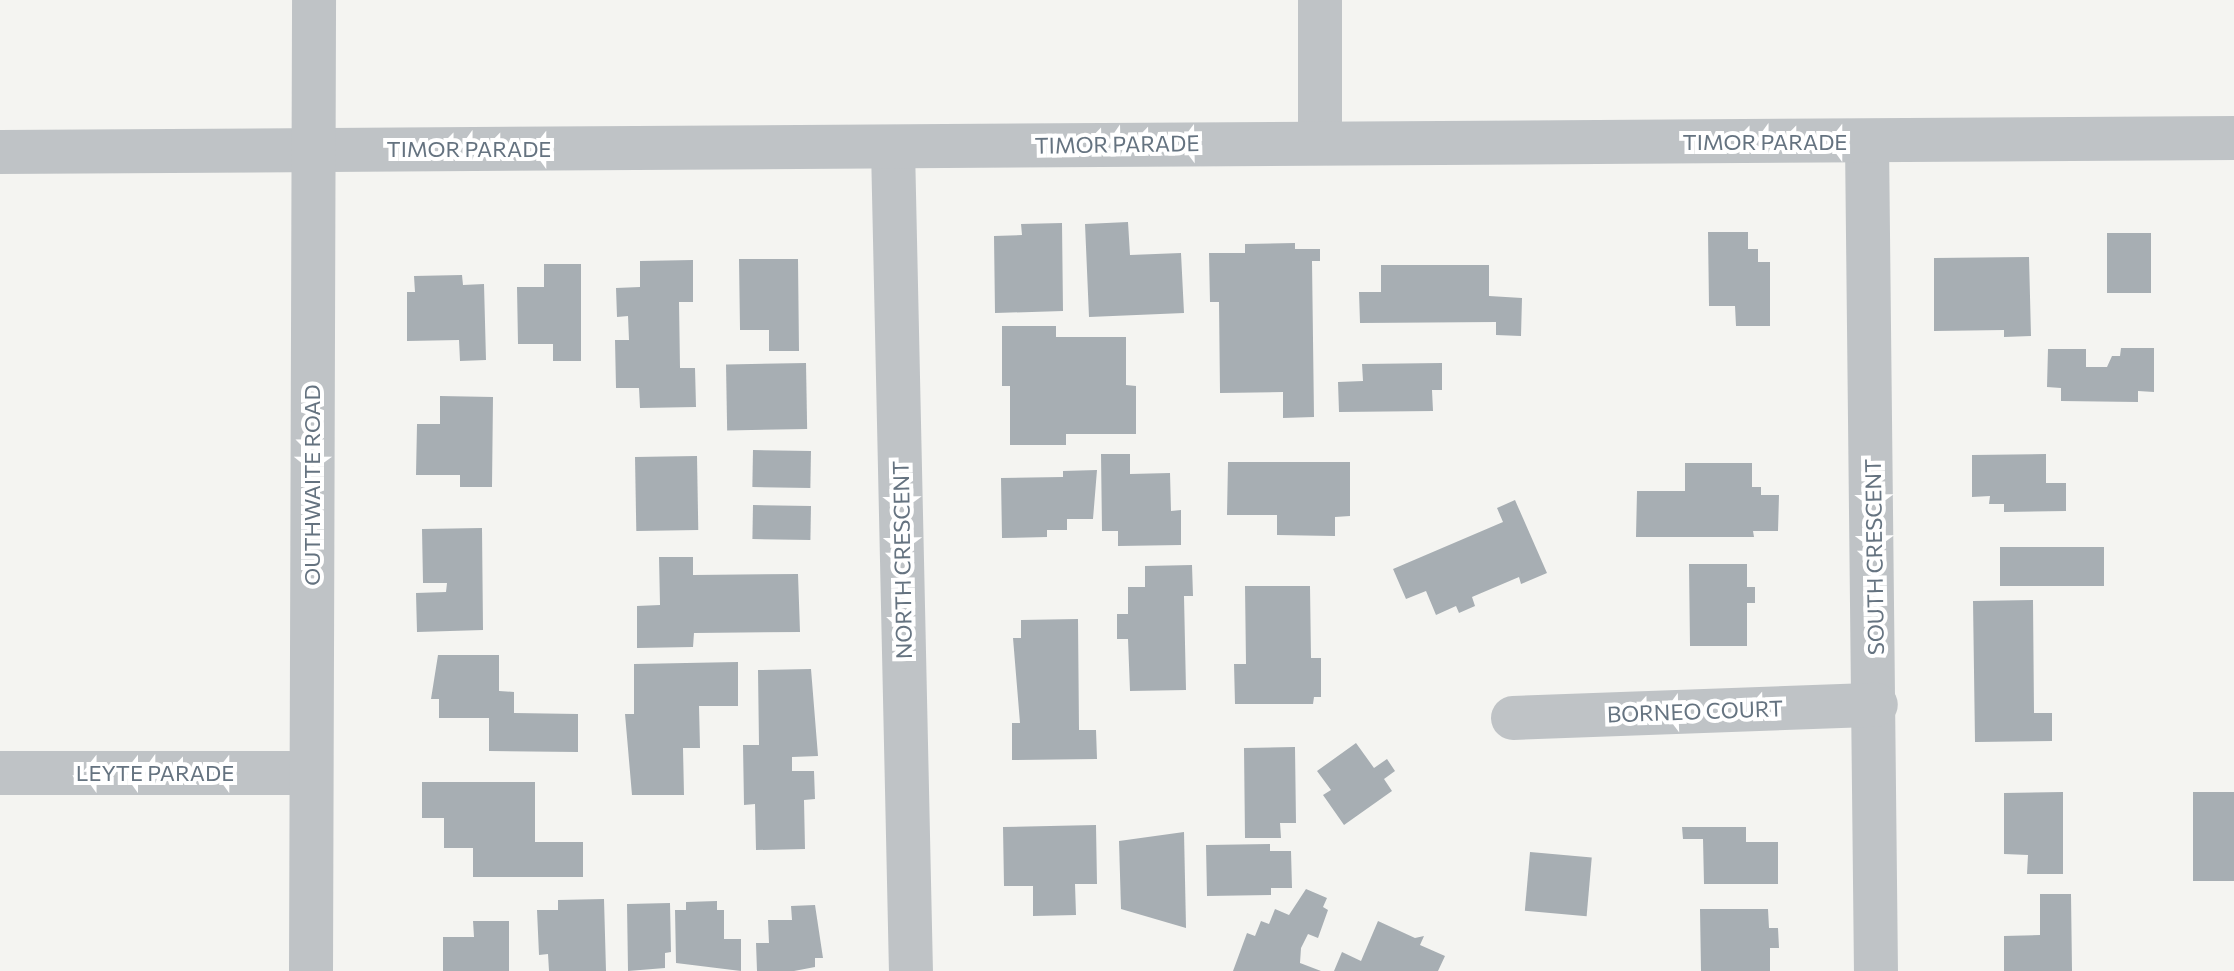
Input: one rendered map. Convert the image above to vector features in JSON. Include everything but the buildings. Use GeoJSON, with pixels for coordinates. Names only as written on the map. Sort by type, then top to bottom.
{"type":"FeatureCollection","features":[{"type":"Feature","properties":{"kind":"street","name":"OUTHWAITE ROAD"},"geometry":{"type":"LineString","coordinates":[[311,971],[316,149],[314,0]]}},
{"type":"Feature","properties":{"kind":"street"},"geometry":{"type":"LineString","coordinates":[[1320,0],[1320,140]]}},
{"type":"Feature","properties":{"kind":"street","name":"TIMOR PARADE"},"geometry":{"type":"LineString","coordinates":[[0,152],[893,148],[1320,140],[1867,142],[2234,138]]}},
{"type":"Feature","properties":{"kind":"street","name":"SOUTH CRESCENT"},"geometry":{"type":"LineString","coordinates":[[1867,142],[1876,705],[1876,971]]}},
{"type":"Feature","properties":{"kind":"street","name":"NORTH CRESCENT"},"geometry":{"type":"LineString","coordinates":[[893,148],[911,971]]}},
{"type":"Feature","properties":{"kind":"street","name":"BORNEO COURT"},"geometry":{"type":"LineString","coordinates":[[1513,718],[1876,705]]}},
{"type":"Feature","properties":{"kind":"street","name":"LEYTE PARADE"},"geometry":{"type":"LineString","coordinates":[[0,773],[310,773]]}}]}
